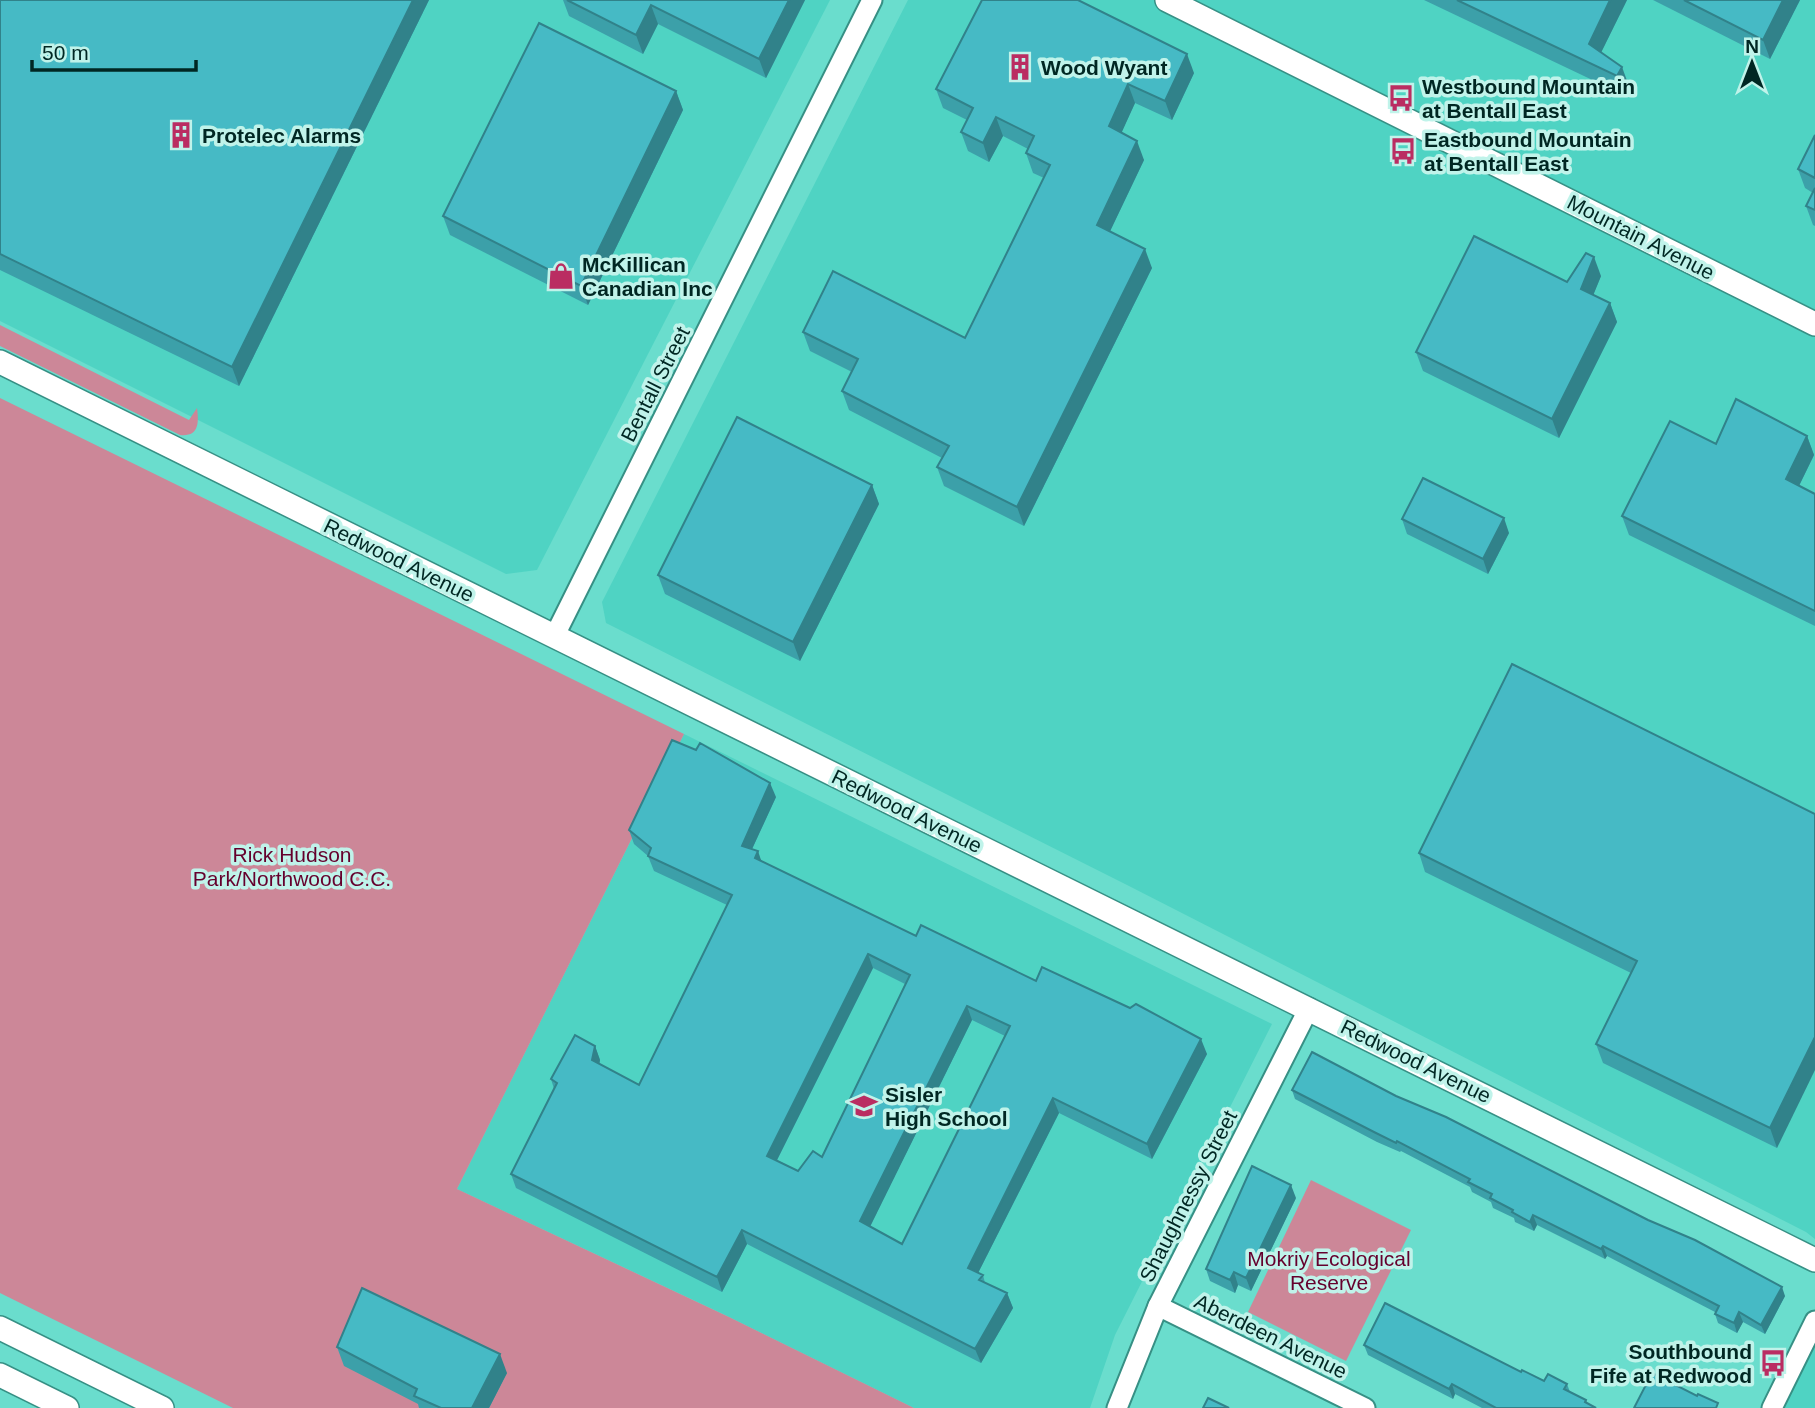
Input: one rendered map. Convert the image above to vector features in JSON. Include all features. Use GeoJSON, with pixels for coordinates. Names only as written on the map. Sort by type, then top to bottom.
{"type":"FeatureCollection","features":[{"type":"Feature","properties":{"kind":"street","name":"Bentall Street"},"geometry":{"type":"LineString","coordinates":[[554,637],[873,0]]}},
{"type":"Feature","properties":{"kind":"street","name":"Mountain Avenue"},"geometry":{"type":"LineString","coordinates":[[1167,0],[1815,324]]}},
{"type":"Feature","properties":{"kind":"street","name":"Redwood Avenue"},"geometry":{"type":"LineString","coordinates":[[0,362],[1815,1260]]}},
{"type":"Feature","properties":{"kind":"street","name":"Shaughnessy Street"},"geometry":{"type":"LineString","coordinates":[[1117,1408],[1158,1306],[1308,1008]]}},
{"type":"Feature","properties":{"kind":"street","name":"Aberdeen Avenue"},"geometry":{"type":"LineString","coordinates":[[1158,1306],[1365,1408]]}},
{"type":"Feature","properties":{"kind":"street"},"geometry":{"type":"LineString","coordinates":[[1772,1408],[1815,1321]]}},
{"type":"Feature","properties":{"kind":"street"},"geometry":{"type":"LineString","coordinates":[[0,1328],[162,1408]]}},
{"type":"Feature","properties":{"kind":"street"},"geometry":{"type":"LineString","coordinates":[[0,1375],[67,1408]]}},
{"type":"Feature","properties":{"kind":"shaded area"},"geometry":{"type":"Polygon","coordinates":[[[0,0],[830,0],[537,570],[506,574],[0,321],[0,0]]]}},
{"type":"Feature","properties":{"kind":"shaded area"},"geometry":{"type":"Polygon","coordinates":[[[908,0],[1815,0],[1815,1239],[1806,1232],[1129,886],[606,623],[602,602],[908,0]]]}},
{"type":"Feature","properties":{"kind":"shaded area","name":"Sisler High School"},"geometry":{"type":"Polygon","coordinates":[[[684,734],[1272,1024],[1115,1335],[1090,1408],[914,1408],[723,1314],[457,1189],[684,734]]]}},
{"type":"Feature","properties":{"kind":"shaded area"},"geometry":{"type":"Polygon","coordinates":[[[1815,1331],[1815,1408],[1777,1408],[1815,1331]]]}},
{"type":"Feature","properties":{"kind":"green space"},"geometry":{"type":"Polygon","coordinates":[[[0,325],[189,420],[197,408],[196,428],[191,434],[180,435],[0,346],[0,325]]]}},
{"type":"Feature","properties":{"kind":"green space","name":"Rick Hudson Park/Northwood C.C."},"geometry":{"type":"Polygon","coordinates":[[[0,398],[684,734],[457,1189],[729,1317],[914,1408],[233,1408],[0,1293],[0,398]]]}},
{"type":"Feature","properties":{"kind":"green space","name":"Mokriy Ecological Reserve"},"geometry":{"type":"Polygon","coordinates":[[[1311,1180],[1411,1230],[1346,1361],[1248,1312],[1311,1180]]]}},
{"type":"Feature","properties":{"kind":"building","name":"Protelec Alarms"},"geometry":{"type":"Polygon","coordinates":[[[0,0],[413,0],[232,367],[0,254],[0,0]]]}},
{"type":"Feature","properties":{"kind":"building"},"geometry":{"type":"Polygon","coordinates":[[[567,0],[789,0],[759,59],[651,5],[636,35],[567,0]]]}},
{"type":"Feature","properties":{"kind":"building"},"geometry":{"type":"Polygon","coordinates":[[[982,0],[1078,0],[1187,54],[1165,101],[1128,84],[1109,126],[1137,141],[1097,225],[1145,249],[1017,507],[937,467],[949,446],[842,391],[858,359],[803,332],[833,271],[965,338],[1050,165],[1026,153],[1034,136],[996,117],[983,143],[961,132],[973,108],[936,89],[982,0]]]}},
{"type":"Feature","properties":{"kind":"building"},"geometry":{"type":"Polygon","coordinates":[[[1457,0],[1610,0],[1589,44],[1622,67],[1617,76],[1457,0]]]}},
{"type":"Feature","properties":{"kind":"building"},"geometry":{"type":"Polygon","coordinates":[[[1684,0],[1783,0],[1763,40],[1684,0]]]}},
{"type":"Feature","properties":{"kind":"building"},"geometry":{"type":"Polygon","coordinates":[[[539,23],[676,91],[581,286],[443,216],[539,23]]]}},
{"type":"Feature","properties":{"kind":"building"},"geometry":{"type":"Polygon","coordinates":[[[1815,135],[1815,178],[1798,169],[1815,135]]]}},
{"type":"Feature","properties":{"kind":"building"},"geometry":{"type":"Polygon","coordinates":[[[1815,188],[1815,210],[1806,206],[1815,188]]]}},
{"type":"Feature","properties":{"kind":"building"},"geometry":{"type":"Polygon","coordinates":[[[1474,236],[1567,282],[1586,253],[1594,257],[1581,289],[1610,303],[1552,419],[1416,352],[1474,236]]]}},
{"type":"Feature","properties":{"kind":"building"},"geometry":{"type":"Polygon","coordinates":[[[1736,399],[1807,436],[1786,479],[1815,494],[1815,611],[1622,516],[1670,421],[1716,444],[1736,399]]]}},
{"type":"Feature","properties":{"kind":"building"},"geometry":{"type":"Polygon","coordinates":[[[737,417],[872,485],[793,642],[658,575],[737,417]]]}},
{"type":"Feature","properties":{"kind":"building"},"geometry":{"type":"Polygon","coordinates":[[[1423,478],[1504,518],[1483,559],[1402,519],[1423,478]]]}},
{"type":"Feature","properties":{"kind":"building"},"geometry":{"type":"Polygon","coordinates":[[[1512,664],[1815,814],[1815,1037],[1770,1128],[1596,1044],[1637,961],[1419,853],[1512,664]]]}},
{"type":"Feature","properties":{"kind":"building"},"geometry":{"type":"Polygon","coordinates":[[[672,740],[696,750],[700,743],[770,783],[742,846],[758,851],[755,858],[916,936],[921,925],[1036,981],[1042,967],[1130,1008],[1136,1004],[1201,1039],[1147,1144],[1053,1098],[968,1268],[983,1275],[979,1280],[1007,1293],[975,1349],[742,1230],[717,1277],[511,1174],[557,1083],[551,1079],[575,1035],[595,1046],[592,1060],[639,1085],[732,895],[648,856],[651,848],[629,830],[672,740]],[[868,954],[767,1156],[798,1171],[813,1151],[822,1157],[910,975],[868,954]],[[967,1006],[860,1221],[902,1244],[1010,1026],[967,1006]]]}},
{"type":"Feature","properties":{"kind":"building"},"geometry":{"type":"Polygon","coordinates":[[[1312,1052],[1648,1220],[1695,1240],[1782,1287],[1761,1325],[1739,1312],[1734,1323],[1715,1314],[1719,1306],[1603,1246],[1601,1249],[1533,1215],[1530,1222],[1490,1198],[1492,1194],[1468,1182],[1470,1179],[1292,1090],[1312,1052]]]}},
{"type":"Feature","properties":{"kind":"building"},"geometry":{"type":"Polygon","coordinates":[[[1252,1166],[1291,1185],[1246,1278],[1234,1272],[1230,1280],[1206,1269],[1252,1166]]]}},
{"type":"Feature","properties":{"kind":"building"},"geometry":{"type":"Polygon","coordinates":[[[362,1288],[500,1354],[472,1408],[441,1408],[414,1396],[417,1389],[337,1347],[362,1288]]]}},
{"type":"Feature","properties":{"kind":"building"},"geometry":{"type":"Polygon","coordinates":[[[1385,1303],[1521,1372],[1522,1370],[1544,1381],[1548,1374],[1567,1384],[1564,1389],[1596,1408],[1496,1408],[1452,1384],[1449,1389],[1364,1345],[1385,1303]]]}},
{"type":"Feature","properties":{"kind":"building"},"geometry":{"type":"Polygon","coordinates":[[[1652,1373],[1697,1396],[1698,1394],[1718,1403],[1716,1408],[1634,1408],[1652,1373]]]}},
{"type":"Feature","properties":{"kind":"building"},"geometry":{"type":"Polygon","coordinates":[[[1208,1398],[1229,1408],[1203,1408],[1208,1398]]]}},
{"type":"Feature","properties":{"kind":"place","name":"Wood Wyant"},"geometry":{"type":"Point","coordinates":[1020,67]}},
{"type":"Feature","properties":{"kind":"place","name":"Westbound Mountain at Bentall East"},"geometry":{"type":"Point","coordinates":[1401,98]}},
{"type":"Feature","properties":{"kind":"place","name":"Protelec Alarms"},"geometry":{"type":"Point","coordinates":[181,135]}},
{"type":"Feature","properties":{"kind":"place","name":"Eastbound Mountain at Bentall East"},"geometry":{"type":"Point","coordinates":[1403,151]}},
{"type":"Feature","properties":{"kind":"place","name":"McKillican Canadian Inc"},"geometry":{"type":"Point","coordinates":[561,276]}},
{"type":"Feature","properties":{"kind":"place","name":"Sisler High School"},"geometry":{"type":"Point","coordinates":[864,1106]}},
{"type":"Feature","properties":{"kind":"place","name":"Southbound Fife at Redwood"},"geometry":{"type":"Point","coordinates":[1773,1363]}}]}
